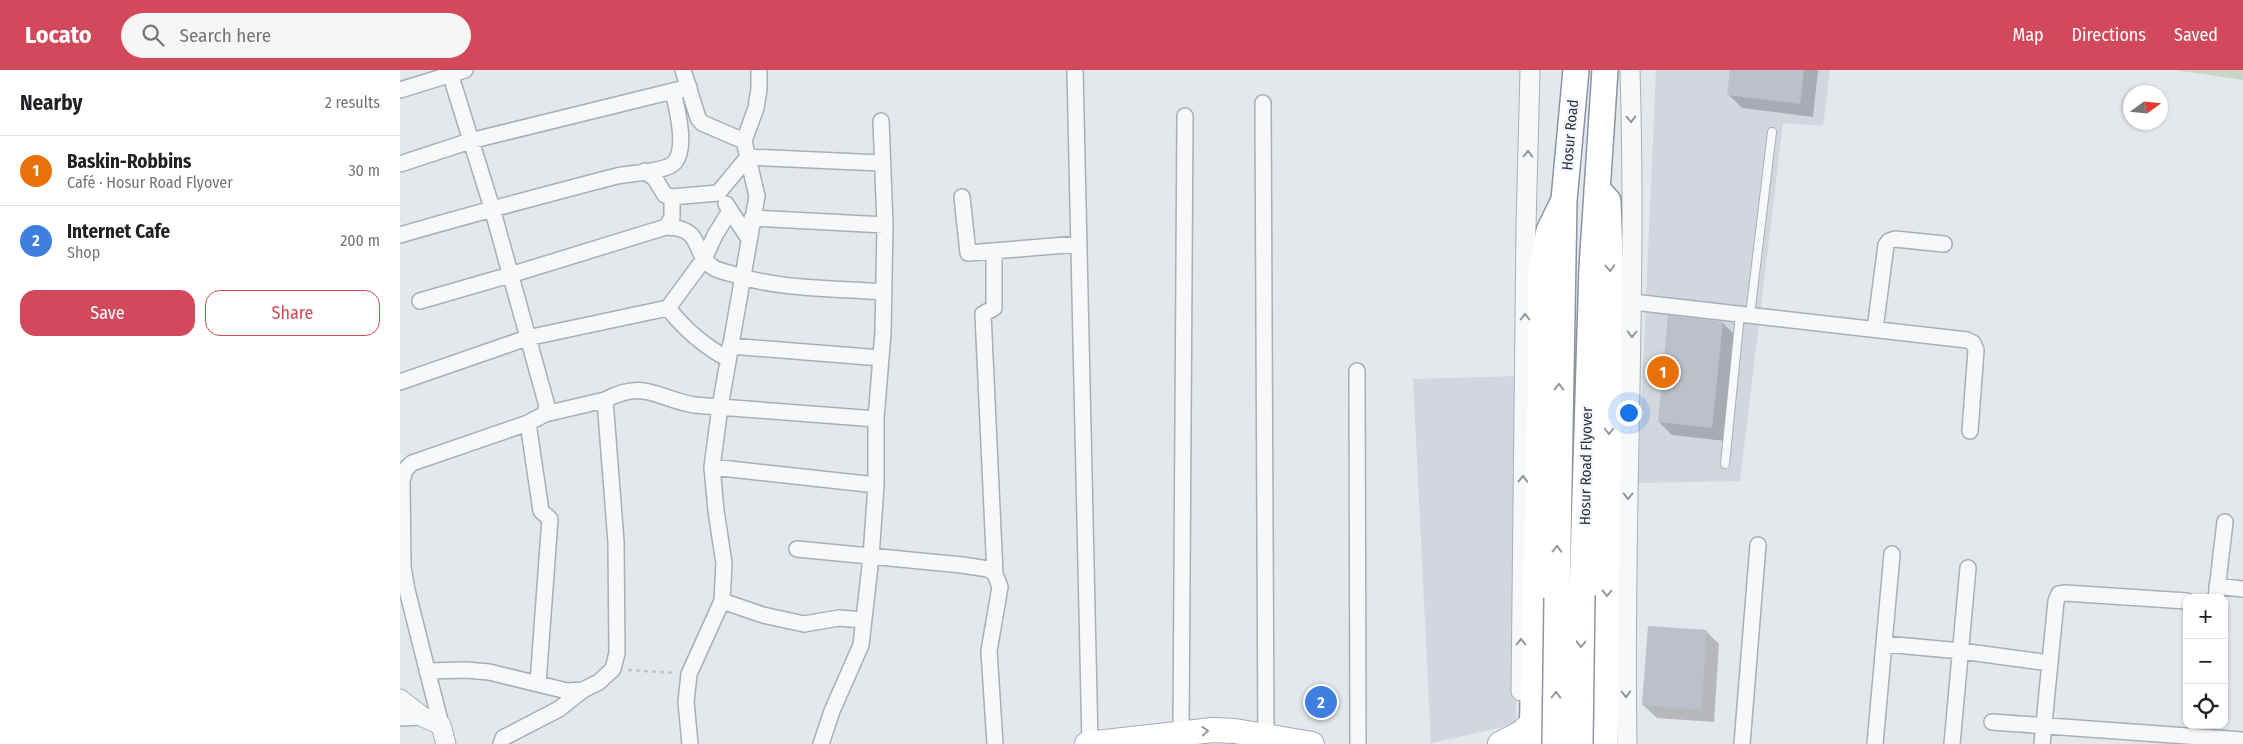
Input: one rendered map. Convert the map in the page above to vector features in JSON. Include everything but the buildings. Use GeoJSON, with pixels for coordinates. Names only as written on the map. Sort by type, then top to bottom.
{"type":"FeatureCollection","features":[{"type":"Feature","properties":{"kind":"highway","name":"Hosur Road"},"geometry":{"type":"LineString","coordinates":[[1564,200],[1576,70]]}},
{"type":"Feature","properties":{"kind":"highway","name":"Hosur Road"},"geometry":{"type":"LineString","coordinates":[[1597,189],[1605,70]]}},
{"type":"Feature","properties":{"kind":"highway"},"geometry":{"type":"LineString","coordinates":[[1597,189],[1608,201],[1610,257],[1616,655],[1612,742]]}},
{"type":"Feature","properties":{"kind":"highway","name":"Hosur Road Flyover"},"geometry":{"type":"LineString","coordinates":[[1580,744],[1588,375],[1597,189]]}},
{"type":"Feature","properties":{"kind":"highway"},"geometry":{"type":"LineString","coordinates":[[1532,733],[1541,356],[1541,270],[1549,231],[1564,200]]}},
{"type":"Feature","properties":{"kind":"highway","name":"Hosur Road Flyover"},"geometry":{"type":"LineString","coordinates":[[1555,744],[1564,200]]}},
{"type":"Feature","properties":{"kind":"main road"},"geometry":{"type":"LineString","coordinates":[[1089,744],[1181,732],[1312,744]]}},
{"type":"Feature","properties":{"kind":"main road"},"geometry":{"type":"LineString","coordinates":[[1500,744],[1521,733],[1532,733]]}},
{"type":"Feature","properties":{"kind":"street"},"geometry":{"type":"LineString","coordinates":[[400,90],[449,72],[465,70]]}},
{"type":"Feature","properties":{"kind":"street"},"geometry":{"type":"LineString","coordinates":[[683,70],[698,118],[702,123],[744,141]]}},
{"type":"Feature","properties":{"kind":"street"},"geometry":{"type":"LineString","coordinates":[[690,744],[686,702],[689,674],[722,601],[724,563],[716,512],[712,467],[720,407],[757,196],[744,141],[756,108],[759,70]]}},
{"type":"Feature","properties":{"kind":"street"},"geometry":{"type":"LineString","coordinates":[[1075,70],[1089,744]]}},
{"type":"Feature","properties":{"kind":"street"},"geometry":{"type":"LineString","coordinates":[[1530,70],[1526,227],[1521,699],[1532,733],[1612,742]]}},
{"type":"Feature","properties":{"kind":"street"},"geometry":{"type":"LineString","coordinates":[[1616,655],[1633,302],[1630,70]]}},
{"type":"Feature","properties":{"kind":"street"},"geometry":{"type":"LineString","coordinates":[[449,72],[492,208],[547,406],[545,414]]}},
{"type":"Feature","properties":{"kind":"street"},"geometry":{"type":"LineString","coordinates":[[400,164],[470,141],[688,87]]}},
{"type":"Feature","properties":{"kind":"street"},"geometry":{"type":"LineString","coordinates":[[400,235],[492,208],[634,172],[665,168],[675,162],[681,152],[673,91]]}},
{"type":"Feature","properties":{"kind":"street"},"geometry":{"type":"LineString","coordinates":[[1263,103],[1266,740]]}},
{"type":"Feature","properties":{"kind":"street"},"geometry":{"type":"LineString","coordinates":[[1181,732],[1185,116]]}},
{"type":"Feature","properties":{"kind":"street"},"geometry":{"type":"LineString","coordinates":[[821,744],[832,711],[861,645],[871,557],[876,485],[876,419],[884,292],[885,225],[880,121]]}},
{"type":"Feature","properties":{"kind":"street"},"geometry":{"type":"LineString","coordinates":[[748,157],[881,163]]}},
{"type":"Feature","properties":{"kind":"street"},"geometry":{"type":"LineString","coordinates":[[645,171],[655,178],[665,195],[672,197],[718,193],[748,157]]}},
{"type":"Feature","properties":{"kind":"street"},"geometry":{"type":"LineString","coordinates":[[718,193],[749,239]]}},
{"type":"Feature","properties":{"kind":"street"},"geometry":{"type":"LineString","coordinates":[[666,227],[672,218],[672,197]]}},
{"type":"Feature","properties":{"kind":"street"},"geometry":{"type":"LineString","coordinates":[[962,197],[968,253],[1079,244]]}},
{"type":"Feature","properties":{"kind":"street"},"geometry":{"type":"LineString","coordinates":[[400,382],[527,338],[668,308],[704,259],[714,235],[730,210]]}},
{"type":"Feature","properties":{"kind":"street"},"geometry":{"type":"LineString","coordinates":[[752,218],[885,225]]}},
{"type":"Feature","properties":{"kind":"street"},"geometry":{"type":"LineString","coordinates":[[420,301],[510,276],[666,227],[680,227],[692,235],[704,259],[714,268],[742,277],[770,283],[884,292]]}},
{"type":"Feature","properties":{"kind":"street"},"geometry":{"type":"LineString","coordinates":[[1875,329],[1886,245],[1889,241],[1895,239],[1944,244]]}},
{"type":"Feature","properties":{"kind":"street"},"geometry":{"type":"LineString","coordinates":[[994,251],[994,308],[983,314],[996,574],[1000,588],[989,651],[995,744]]}},
{"type":"Feature","properties":{"kind":"street"},"geometry":{"type":"LineString","coordinates":[[1633,302],[1967,340],[1973,343],[1976,350],[1970,431]]}},
{"type":"Feature","properties":{"kind":"street"},"geometry":{"type":"LineString","coordinates":[[668,308],[691,334],[707,348],[729,353],[881,358]]}},
{"type":"Feature","properties":{"kind":"street"},"geometry":{"type":"LineString","coordinates":[[1357,371],[1358,744]]}},
{"type":"Feature","properties":{"kind":"street"},"geometry":{"type":"LineString","coordinates":[[446,744],[407,590],[403,567],[402,481],[405,470],[412,463],[528,422],[545,414],[605,400],[628,390],[646,390],[679,403],[876,419]]}},
{"type":"Feature","properties":{"kind":"street"},"geometry":{"type":"LineString","coordinates":[[501,744],[503,738],[559,709],[583,690],[599,682],[613,669],[617,652],[616,542],[605,400]]}},
{"type":"Feature","properties":{"kind":"street"},"geometry":{"type":"LineString","coordinates":[[528,422],[541,511],[550,519],[538,683]]}},
{"type":"Feature","properties":{"kind":"street"},"geometry":{"type":"LineString","coordinates":[[712,467],[876,485]]}},
{"type":"Feature","properties":{"kind":"street"},"geometry":{"type":"LineString","coordinates":[[2225,522],[2217,592],[2243,589]]}},
{"type":"Feature","properties":{"kind":"street"},"geometry":{"type":"LineString","coordinates":[[1742,744],[1758,545]]}},
{"type":"Feature","properties":{"kind":"street"},"geometry":{"type":"LineString","coordinates":[[797,549],[962,564],[988,569],[996,574]]}},
{"type":"Feature","properties":{"kind":"street"},"geometry":{"type":"LineString","coordinates":[[1875,744],[1892,554]]}},
{"type":"Feature","properties":{"kind":"street"},"geometry":{"type":"LineString","coordinates":[[1952,744],[1962,651],[1968,568]]}},
{"type":"Feature","properties":{"kind":"street"},"geometry":{"type":"LineString","coordinates":[[2042,744],[2056,601],[2059,594],[2064,592],[2183,601]]}},
{"type":"Feature","properties":{"kind":"street"},"geometry":{"type":"LineString","coordinates":[[722,601],[763,615],[804,624],[839,618],[863,620]]}},
{"type":"Feature","properties":{"kind":"street"},"geometry":{"type":"LineString","coordinates":[[1885,644],[1962,651],[2050,663]]}},
{"type":"Feature","properties":{"kind":"street"},"geometry":{"type":"LineString","coordinates":[[427,671],[466,670],[489,672],[567,690],[583,690]]}},
{"type":"Feature","properties":{"kind":"street"},"geometry":{"type":"LineString","coordinates":[[400,700],[423,717],[441,726]]}},
{"type":"Feature","properties":{"kind":"street"},"geometry":{"type":"LineString","coordinates":[[400,718],[423,717]]}},
{"type":"Feature","properties":{"kind":"street"},"geometry":{"type":"LineString","coordinates":[[1992,722],[2200,735],[2243,740]]}},
{"type":"Feature","properties":{"kind":"lane"},"geometry":{"type":"LineString","coordinates":[[1725,464],[1772,132]]}},
{"type":"Feature","properties":{"kind":"path"},"geometry":{"type":"LineString","coordinates":[[613,669],[689,674]]}},
{"type":"Feature","properties":{"kind":"shaded area"},"geometry":{"type":"Polygon","coordinates":[[[1656,70],[1830,70],[1823,126],[1783,123],[1740,481],[1638,483],[1656,70]]]}},
{"type":"Feature","properties":{"kind":"shaded area"},"geometry":{"type":"Polygon","coordinates":[[[1519,376],[1516,724],[1431,743],[1413,379],[1519,376]]]}},
{"type":"Feature","properties":{"kind":"green space"},"geometry":{"type":"Polygon","coordinates":[[[2175,70],[2243,70],[2243,80],[2175,70]]]}},
{"type":"Feature","properties":{"kind":"place","name":"Baskin-Robbins"},"geometry":{"type":"Point","coordinates":[1663,372]}},
{"type":"Feature","properties":{"kind":"place","name":"Internet Cafe"},"geometry":{"type":"Point","coordinates":[1321,702]}}]}
